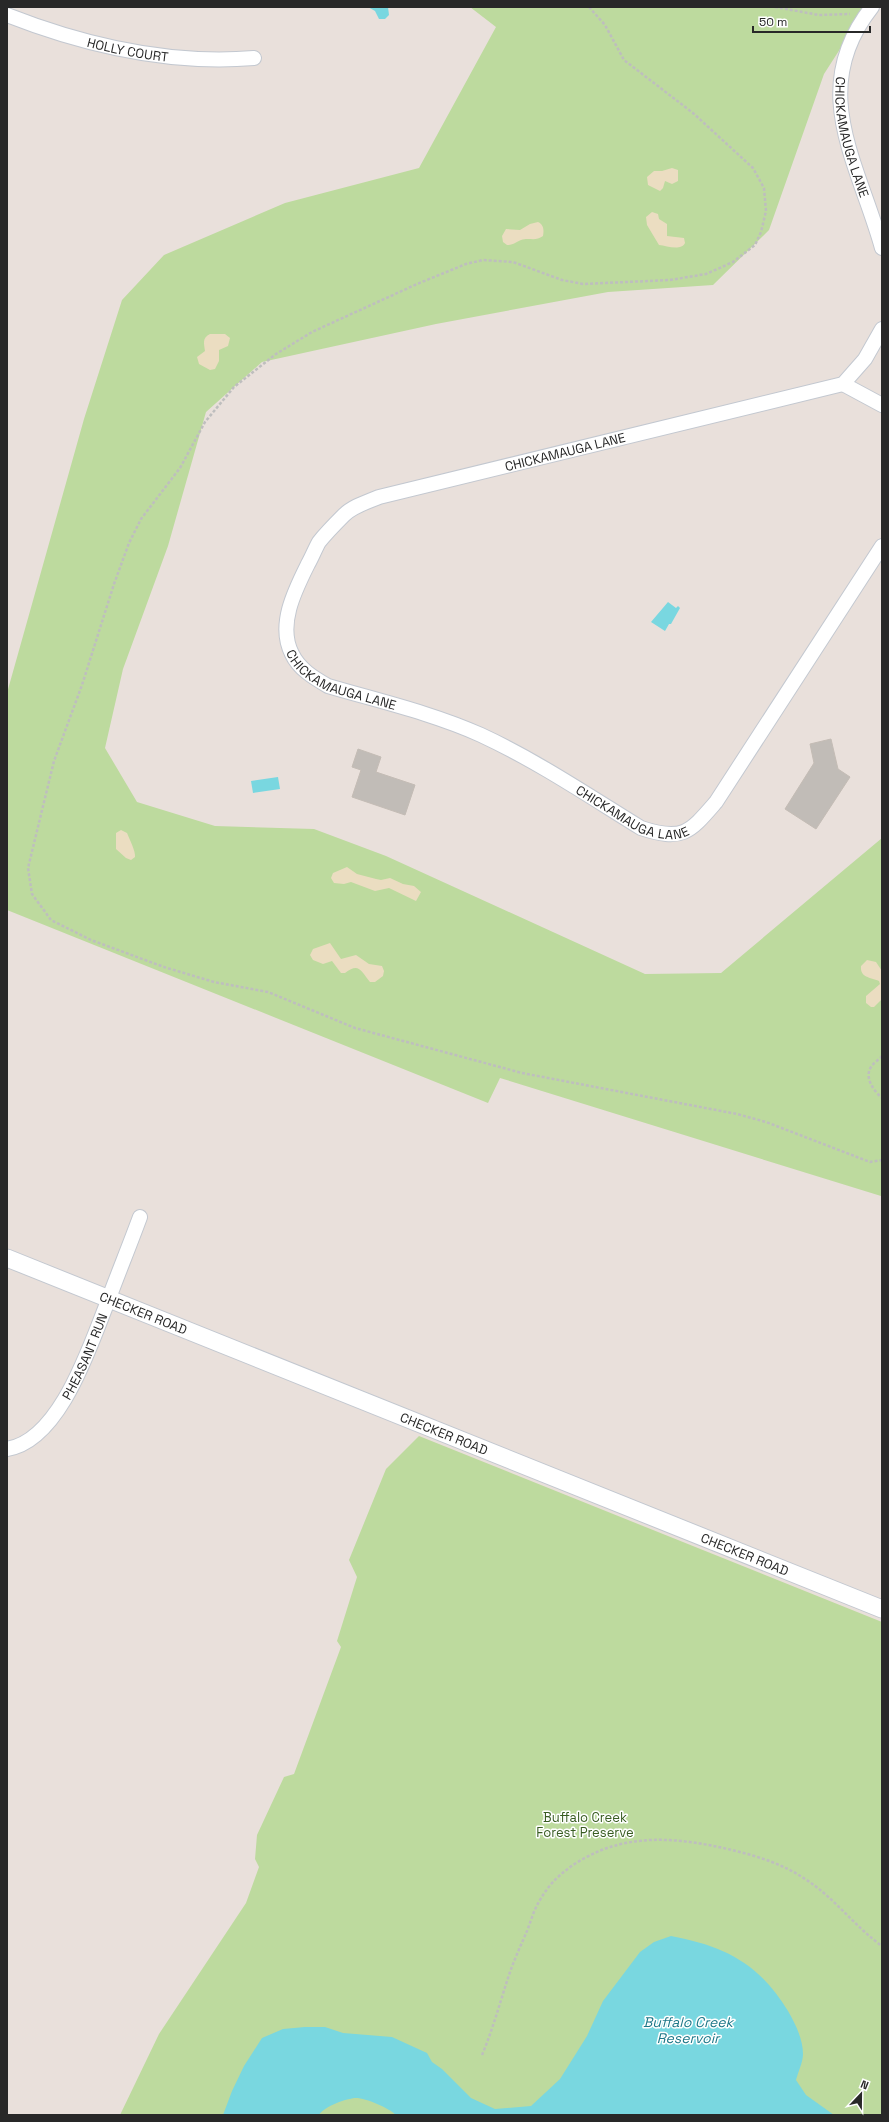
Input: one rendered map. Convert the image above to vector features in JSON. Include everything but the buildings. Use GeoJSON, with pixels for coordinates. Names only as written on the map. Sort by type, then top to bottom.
{"type":"FeatureCollection","features":[{"type":"Feature","properties":{"kind":"street","name":"CHICKAMAUGA LANE"},"geometry":{"type":"LineString","coordinates":[[871,9],[852,38],[844,59],[840,80],[839,105],[849,149],[882,248]]}},
{"type":"Feature","properties":{"kind":"street","name":"HOLLY COURT"},"geometry":{"type":"LineString","coordinates":[[7,15],[74,38],[128,51],[182,59],[218,61],[254,58]]}},
{"type":"Feature","properties":{"kind":"street"},"geometry":{"type":"LineString","coordinates":[[882,329],[865,359],[843,384],[882,405]]}},
{"type":"Feature","properties":{"kind":"street","name":"CHICKAMAUGA LANE"},"geometry":{"type":"LineString","coordinates":[[843,384],[379,497],[357,506],[345,514],[319,542],[295,590],[290,606],[287,638],[291,654],[301,666],[313,678],[328,686],[455,724],[482,736],[515,753],[641,828],[658,833],[671,834],[685,832],[696,826],[716,802],[882,546]]}},
{"type":"Feature","properties":{"kind":"street","name":"PHEASANT RUN"},"geometry":{"type":"LineString","coordinates":[[7,1449],[33,1438],[58,1410],[79,1375],[140,1217]]}},
{"type":"Feature","properties":{"kind":"street","name":"CHECKER ROAD"},"geometry":{"type":"LineString","coordinates":[[7,1258],[882,1609]]}},
{"type":"Feature","properties":{"kind":"path"},"geometry":{"type":"LineString","coordinates":[[589,7],[605,25],[624,60],[693,113],[753,168],[764,188],[766,204],[764,223],[754,245],[749,251],[733,262],[706,274],[670,280],[583,284],[562,280],[513,262],[483,260],[466,264],[391,295],[312,332],[276,354],[234,387],[205,422],[180,468],[141,519],[130,543],[54,761],[28,868],[29,883],[32,894],[45,913],[59,925],[91,940],[214,982],[268,992],[354,1028],[515,1071],[737,1114],[766,1122],[870,1162],[882,1160]]}},
{"type":"Feature","properties":{"kind":"path"},"geometry":{"type":"LineString","coordinates":[[776,7],[819,16],[871,9]]}},
{"type":"Feature","properties":{"kind":"path"},"geometry":{"type":"LineString","coordinates":[[882,1056],[871,1066],[868,1073],[872,1087],[882,1098]]}},
{"type":"Feature","properties":{"kind":"path"},"geometry":{"type":"LineString","coordinates":[[482,2055],[494,2027],[510,1974],[540,1900],[559,1875],[593,1853],[620,1842],[645,1839],[674,1840],[708,1844],[772,1862],[804,1878],[823,1892],[869,1936],[882,1946]]}},
{"type":"Feature","properties":{"kind":"green space"},"geometry":{"type":"Polygon","coordinates":[[[470,7],[867,7],[824,74],[769,230],[713,285],[608,292],[436,324],[262,362],[206,412],[168,546],[123,669],[105,748],[137,802],[215,826],[314,829],[386,856],[645,974],[721,973],[882,838],[881,1196],[500,1078],[488,1103],[7,910],[7,693],[84,419],[122,300],[164,255],[285,203],[419,168],[496,27],[470,7]]]}},
{"type":"Feature","properties":{"kind":"green space","name":"Buffalo Creek Forest Preserve"},"geometry":{"type":"Polygon","coordinates":[[[419,1436],[882,1622],[882,2115],[120,2115],[159,2034],[246,1903],[259,1867],[255,1859],[257,1835],[284,1777],[294,1774],[341,1647],[337,1641],[357,1577],[349,1560],[386,1469],[419,1436]]]}},
{"type":"Feature","properties":{"kind":"sand"},"geometry":{"type":"Polygon","coordinates":[[[672,168],[678,170],[678,181],[672,184],[665,181],[663,188],[660,191],[648,185],[647,177],[654,171],[662,171],[672,168]]]}},
{"type":"Feature","properties":{"kind":"sand"},"geometry":{"type":"Polygon","coordinates":[[[652,212],[658,214],[659,219],[667,224],[667,236],[684,238],[685,243],[683,245],[680,247],[674,247],[659,245],[647,225],[646,217],[652,212]]]}},
{"type":"Feature","properties":{"kind":"sand"},"geometry":{"type":"Polygon","coordinates":[[[538,222],[542,226],[543,230],[543,236],[540,238],[524,239],[509,245],[503,242],[502,236],[506,229],[520,230],[530,224],[538,222]]]}},
{"type":"Feature","properties":{"kind":"sand"},"geometry":{"type":"Polygon","coordinates":[[[210,334],[225,334],[230,338],[228,346],[219,350],[219,361],[215,369],[210,370],[199,364],[197,357],[205,351],[205,339],[210,334]]]}},
{"type":"Feature","properties":{"kind":"sand"},"geometry":{"type":"Polygon","coordinates":[[[121,830],[127,833],[135,855],[135,857],[131,860],[126,858],[116,849],[116,833],[121,830]]]}},
{"type":"Feature","properties":{"kind":"sand"},"geometry":{"type":"Polygon","coordinates":[[[347,867],[357,874],[381,880],[390,878],[403,884],[414,886],[421,892],[416,901],[389,888],[375,891],[351,882],[344,884],[334,883],[331,878],[333,873],[347,867]]]}},
{"type":"Feature","properties":{"kind":"sand"},"geometry":{"type":"Polygon","coordinates":[[[330,943],[341,959],[356,955],[369,964],[382,966],[384,971],[383,976],[375,982],[370,982],[362,971],[357,968],[341,973],[332,961],[323,964],[313,960],[310,955],[313,949],[330,943]]]}},
{"type":"Feature","properties":{"kind":"sand"},"geometry":{"type":"Polygon","coordinates":[[[867,960],[876,962],[882,971],[882,999],[874,1007],[871,1007],[866,1003],[866,996],[880,984],[879,981],[862,973],[861,966],[867,960]]]}},
{"type":"Feature","properties":{"kind":"water"},"geometry":{"type":"Polygon","coordinates":[[[368,7],[388,7],[389,15],[385,19],[379,19],[375,11],[368,7]]]}},
{"type":"Feature","properties":{"kind":"water"},"geometry":{"type":"Polygon","coordinates":[[[668,602],[676,608],[678,606],[680,608],[671,624],[669,624],[665,631],[651,622],[668,602]]]}},
{"type":"Feature","properties":{"kind":"water"},"geometry":{"type":"Polygon","coordinates":[[[278,777],[280,789],[253,793],[251,781],[278,777]]]}},
{"type":"Feature","properties":{"kind":"water","name":"Buffalo Creek Reservoir"},"geometry":{"type":"Polygon","coordinates":[[[671,1936],[708,1945],[724,1951],[738,1959],[765,1980],[777,1994],[788,2011],[800,2037],[803,2048],[803,2057],[796,2080],[806,2095],[834,2115],[396,2115],[377,2104],[356,2098],[325,2109],[319,2115],[223,2115],[244,2066],[262,2038],[283,2029],[305,2027],[325,2027],[343,2033],[392,2037],[427,2053],[432,2062],[442,2069],[471,2098],[495,2109],[531,2106],[560,2079],[587,2036],[603,2001],[640,1952],[654,1942],[671,1936]]]}}]}
